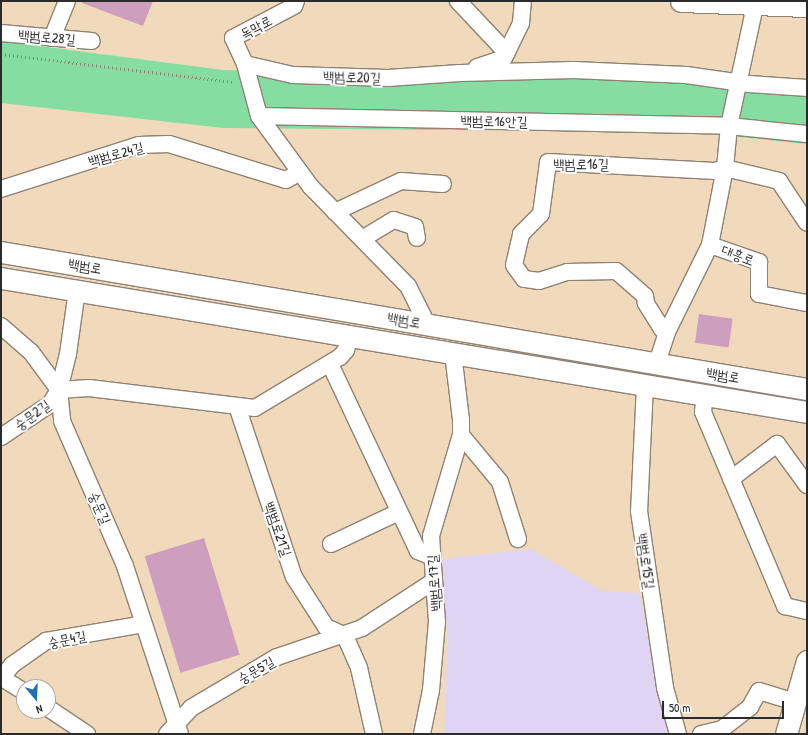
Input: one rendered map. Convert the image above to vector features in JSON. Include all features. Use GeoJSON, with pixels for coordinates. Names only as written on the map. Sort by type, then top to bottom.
{"type":"FeatureCollection","features":[{"type":"Feature","properties":{"kind":"main road"},"geometry":{"type":"LineString","coordinates":[[681,1],[807,6]]}},
{"type":"Feature","properties":{"kind":"main road","name":"백범로"},"geometry":{"type":"LineString","coordinates":[[1,252],[805,389]]}},
{"type":"Feature","properties":{"kind":"main road","name":"백범로"},"geometry":{"type":"LineString","coordinates":[[1,278],[803,411]]}},
{"type":"Feature","properties":{"kind":"main road"},"geometry":{"type":"LineString","coordinates":[[803,411],[805,389]]}},
{"type":"Feature","properties":{"kind":"main road"},"geometry":{"type":"LineString","coordinates":[[786,734],[807,661]]}},
{"type":"Feature","properties":{"kind":"street"},"geometry":{"type":"LineString","coordinates":[[52,38],[67,1]]}},
{"type":"Feature","properties":{"kind":"street","name":"독막로"},"geometry":{"type":"LineString","coordinates":[[245,64],[233,38],[294,6],[296,1]]}},
{"type":"Feature","properties":{"kind":"street"},"geometry":{"type":"LineString","coordinates":[[458,1],[507,53]]}},
{"type":"Feature","properties":{"kind":"street"},"geometry":{"type":"LineString","coordinates":[[460,73],[504,58],[521,24],[523,1]]}},
{"type":"Feature","properties":{"kind":"street"},"geometry":{"type":"LineString","coordinates":[[657,363],[667,332],[710,245],[725,168],[729,126],[756,3]]}},
{"type":"Feature","properties":{"kind":"street","name":"백범로28길"},"geometry":{"type":"LineString","coordinates":[[1,33],[92,41]]}},
{"type":"Feature","properties":{"kind":"street"},"geometry":{"type":"LineString","coordinates":[[245,64],[259,116],[300,172],[335,212],[408,286],[427,324]]}},
{"type":"Feature","properties":{"kind":"street","name":"백범로20길"},"geometry":{"type":"LineString","coordinates":[[245,64],[293,75],[388,78],[460,73]]}},
{"type":"Feature","properties":{"kind":"street"},"geometry":{"type":"LineString","coordinates":[[460,73],[582,70],[686,75],[739,83],[807,88]]}},
{"type":"Feature","properties":{"kind":"street","name":"백범로16안길"},"geometry":{"type":"LineString","coordinates":[[259,116],[729,126]]}},
{"type":"Feature","properties":{"kind":"street"},"geometry":{"type":"LineString","coordinates":[[729,126],[807,134]]}},
{"type":"Feature","properties":{"kind":"street","name":"백범로24길"},"geometry":{"type":"LineString","coordinates":[[1,189],[139,145],[169,144],[286,180],[300,172]]}},
{"type":"Feature","properties":{"kind":"street","name":"백범로16길"},"geometry":{"type":"LineString","coordinates":[[667,332],[662,328],[646,303],[645,296],[616,271],[567,272],[539,281],[524,279],[514,264],[521,234],[541,214],[548,162],[715,171],[725,168]]}},
{"type":"Feature","properties":{"kind":"street"},"geometry":{"type":"LineString","coordinates":[[725,168],[779,181],[807,223]]}},
{"type":"Feature","properties":{"kind":"street"},"geometry":{"type":"LineString","coordinates":[[335,212],[401,181],[443,184]]}},
{"type":"Feature","properties":{"kind":"street"},"geometry":{"type":"LineString","coordinates":[[362,240],[394,220],[415,226],[417,238]]}},
{"type":"Feature","properties":{"kind":"street","name":"대흥로"},"geometry":{"type":"LineString","coordinates":[[710,245],[759,262],[759,294],[807,303]]}},
{"type":"Feature","properties":{"kind":"street","name":"숭문길"},"geometry":{"type":"LineString","coordinates":[[77,290],[68,354],[59,390],[62,421],[125,566],[144,624],[174,730]]}},
{"type":"Feature","properties":{"kind":"street"},"geometry":{"type":"LineString","coordinates":[[1,326],[31,352],[59,390],[90,388],[255,408],[330,364],[346,350],[350,336]]}},
{"type":"Feature","properties":{"kind":"street","name":"백범로17길"},"geometry":{"type":"LineString","coordinates":[[422,734],[431,690],[437,622],[431,536],[461,436],[461,420],[452,353]]}},
{"type":"Feature","properties":{"kind":"street"},"geometry":{"type":"LineString","coordinates":[[330,364],[418,551],[433,556]]}},
{"type":"Feature","properties":{"kind":"street","name":"백범로15길"},"geometry":{"type":"LineString","coordinates":[[645,385],[639,511],[664,688],[678,734]]}},
{"type":"Feature","properties":{"kind":"street","name":"숭문2길"},"geometry":{"type":"LineString","coordinates":[[1,437],[50,404],[59,390]]}},
{"type":"Feature","properties":{"kind":"street","name":"백범로"},"geometry":{"type":"LineString","coordinates":[[705,395],[703,412],[785,606],[807,611]]}},
{"type":"Feature","properties":{"kind":"street","name":"백범로21길"},"geometry":{"type":"LineString","coordinates":[[237,406],[294,577],[326,627],[345,636]]}},
{"type":"Feature","properties":{"kind":"street"},"geometry":{"type":"LineString","coordinates":[[461,436],[500,482],[518,539]]}},
{"type":"Feature","properties":{"kind":"street"},"geometry":{"type":"LineString","coordinates":[[731,479],[777,444],[807,485]]}},
{"type":"Feature","properties":{"kind":"street"},"geometry":{"type":"LineString","coordinates":[[331,544],[400,512]]}},
{"type":"Feature","properties":{"kind":"street","name":"숭문5길"},"geometry":{"type":"LineString","coordinates":[[174,730],[191,708],[277,657],[331,638],[345,636],[362,628],[434,581]]}},
{"type":"Feature","properties":{"kind":"street","name":"숭문4길"},"geometry":{"type":"LineString","coordinates":[[16,684],[4,671],[46,641],[144,624]]}},
{"type":"Feature","properties":{"kind":"street"},"geometry":{"type":"LineString","coordinates":[[345,636],[359,668],[374,734]]}},
{"type":"Feature","properties":{"kind":"street"},"geometry":{"type":"LineString","coordinates":[[701,734],[722,729],[750,707],[759,691],[796,702]]}},
{"type":"Feature","properties":{"kind":"street"},"geometry":{"type":"LineString","coordinates":[[56,713],[87,734]]}},
{"type":"Feature","properties":{"kind":"shaded area"},"geometry":{"type":"Polygon","coordinates":[[[530,549],[603,591],[639,593],[672,734],[444,734],[448,640],[441,559],[530,549]]]}},
{"type":"Feature","properties":{"kind":"green space"},"geometry":{"type":"Polygon","coordinates":[[[1,41],[223,70],[684,79],[807,88],[807,144],[690,132],[223,128],[1,103],[1,41]]]}},
{"type":"Feature","properties":{"kind":"building"},"geometry":{"type":"Polygon","coordinates":[[[83,1],[153,1],[143,26],[82,3],[83,1]]]}},
{"type":"Feature","properties":{"kind":"building"},"geometry":{"type":"Polygon","coordinates":[[[699,314],[733,319],[729,347],[695,343],[699,314]]]}},
{"type":"Feature","properties":{"kind":"building"},"geometry":{"type":"Polygon","coordinates":[[[204,538],[240,655],[180,673],[145,556],[204,538]]]}}]}
